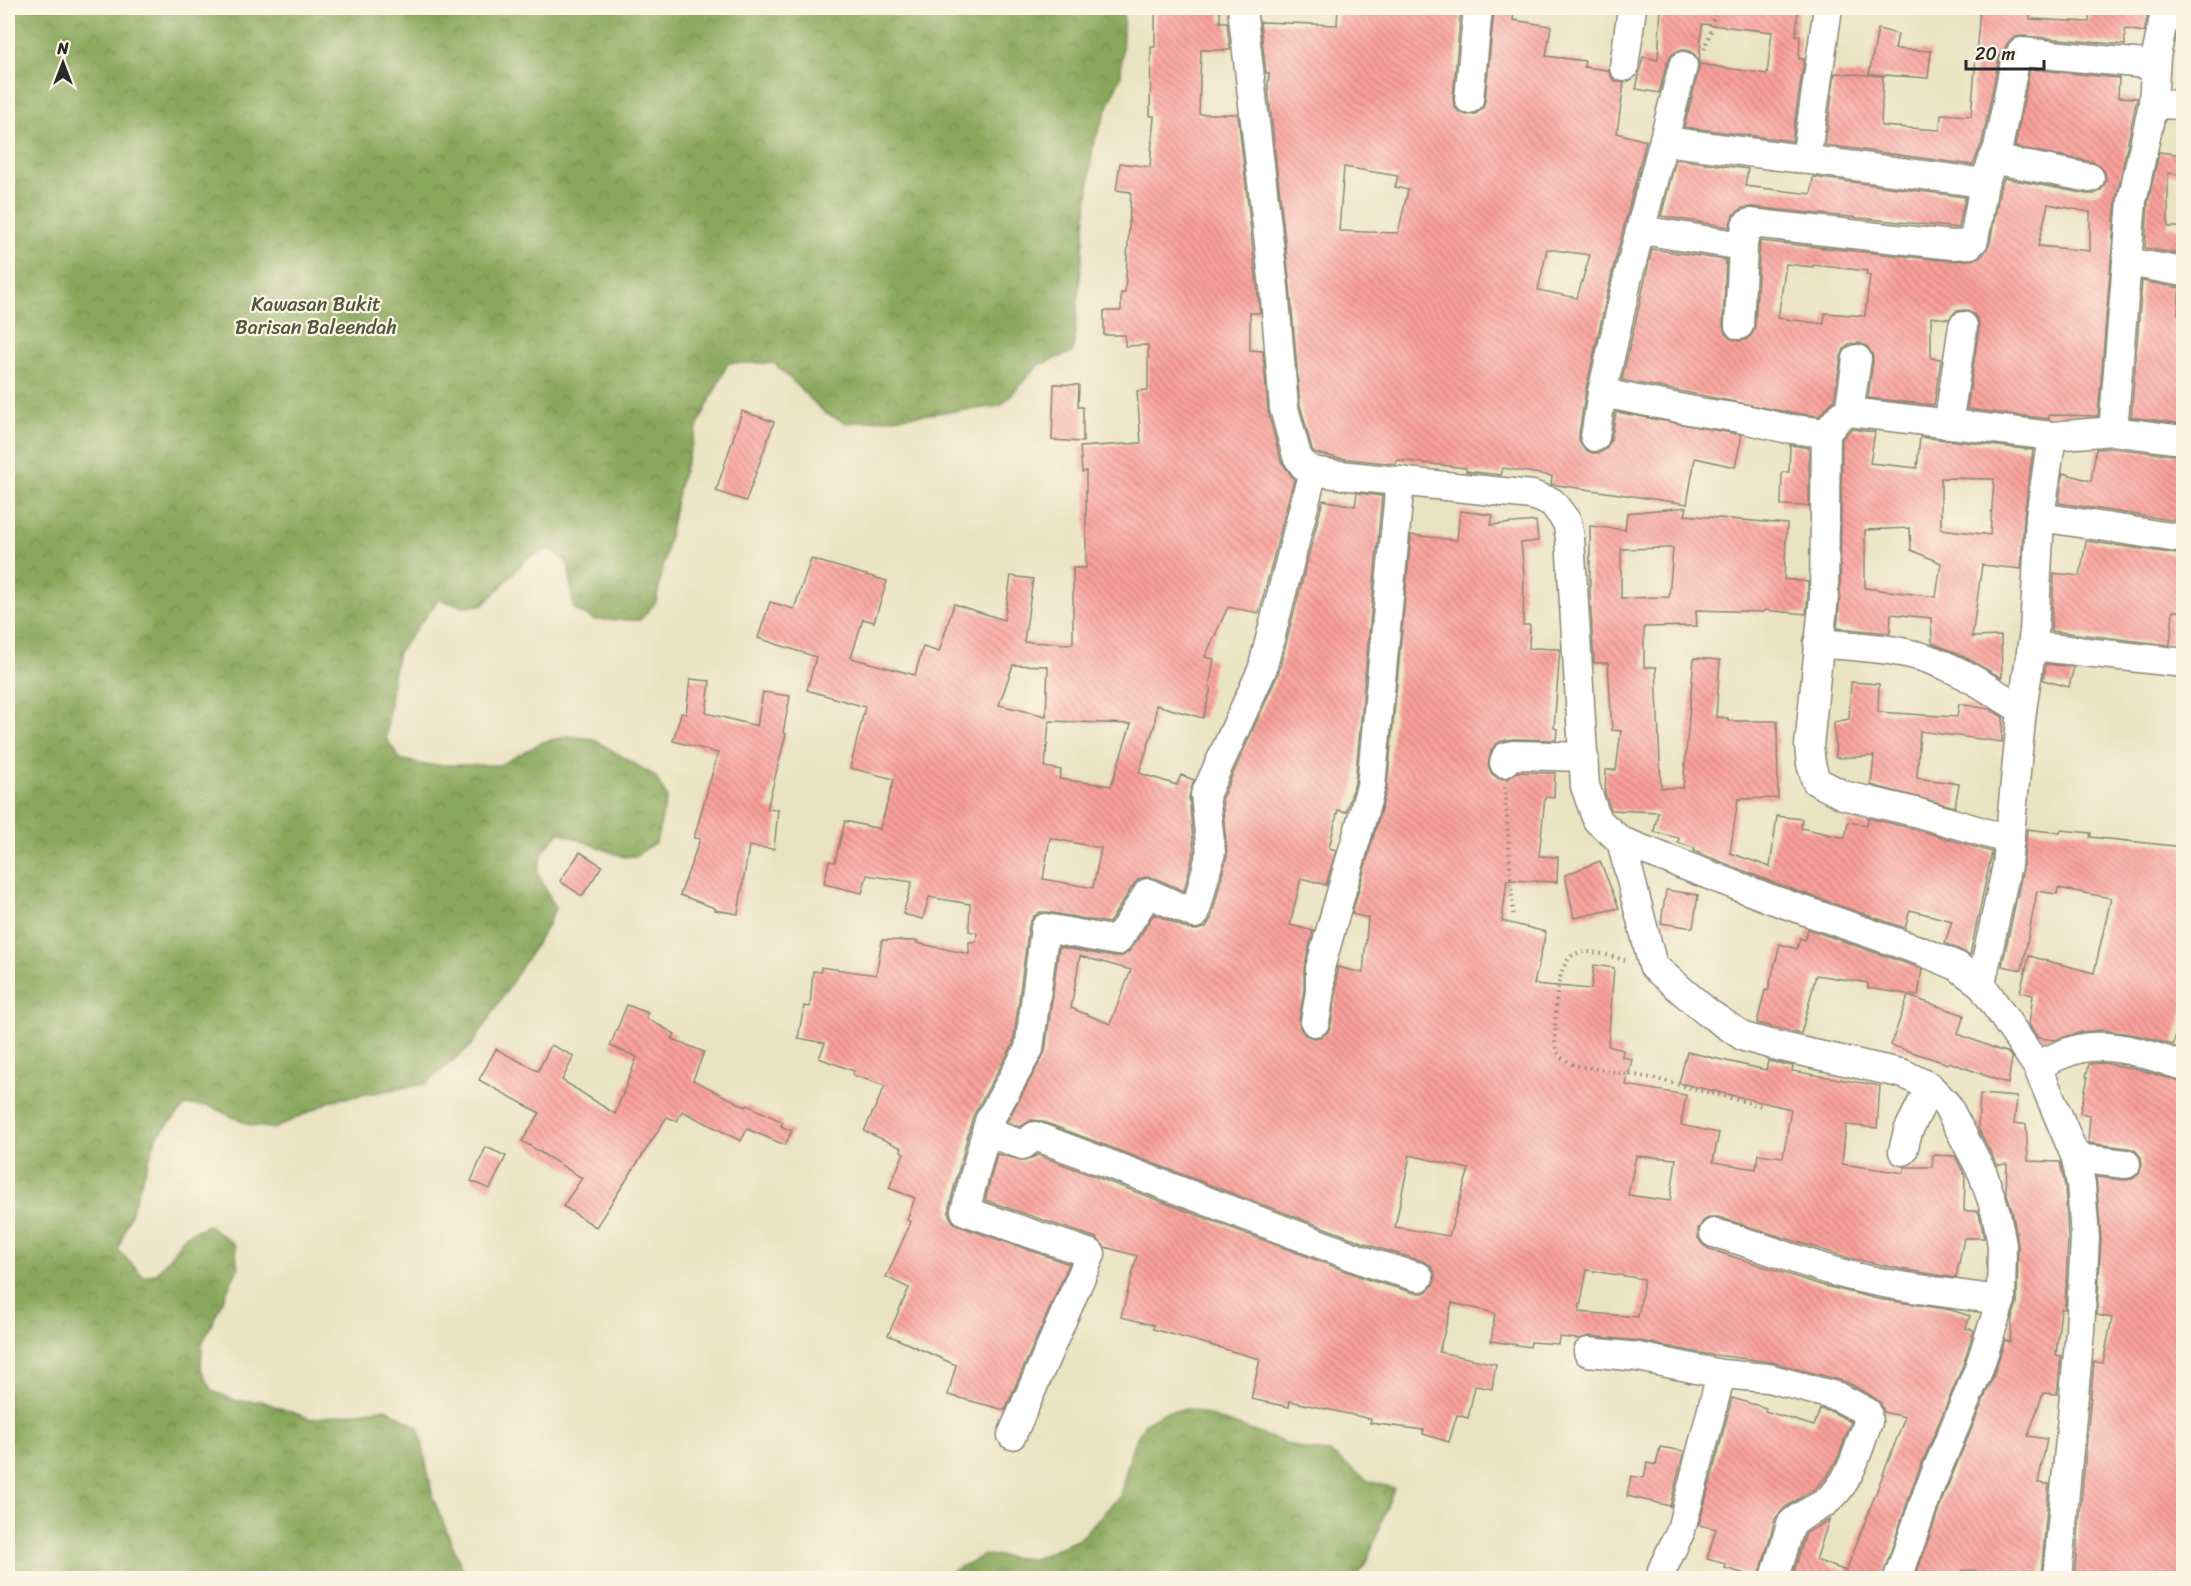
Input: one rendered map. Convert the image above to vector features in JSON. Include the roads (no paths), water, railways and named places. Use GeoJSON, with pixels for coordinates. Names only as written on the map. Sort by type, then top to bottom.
{"type":"FeatureCollection","features":[{"type":"Feature","properties":{"kind":"street"},"geometry":{"type":"LineString","coordinates":[[1242,8],[1270,253],[1284,408],[1297,456],[1304,466],[1313,471],[1532,495],[1552,502],[1567,522],[1570,538],[1585,786],[1596,817],[1621,841],[1957,966],[1980,984],[2037,1066],[2076,1158],[2081,1184],[2085,1238],[2080,1331],[2057,1578]]}},
{"type":"Feature","properties":{"kind":"street"},"geometry":{"type":"LineString","coordinates":[[1469,99],[1478,8]]}},
{"type":"Feature","properties":{"kind":"street"},"geometry":{"type":"LineString","coordinates":[[1624,67],[1632,8]]}},
{"type":"Feature","properties":{"kind":"street"},"geometry":{"type":"LineString","coordinates":[[1806,159],[1828,8]]}},
{"type":"Feature","properties":{"kind":"street"},"geometry":{"type":"LineString","coordinates":[[2113,431],[2132,201],[2153,104],[2155,65],[2166,8]]}},
{"type":"Feature","properties":{"kind":"street"},"geometry":{"type":"LineString","coordinates":[[1739,325],[1746,225],[1755,222],[1952,245],[1970,244],[1975,235],[1988,172],[1998,148],[2015,61],[2022,52],[2155,65]]}},
{"type":"Feature","properties":{"kind":"street"},"geometry":{"type":"LineString","coordinates":[[1595,437],[1602,393],[1628,277],[1683,66]]}},
{"type":"Feature","properties":{"kind":"street"},"geometry":{"type":"LineString","coordinates":[[2153,104],[2184,105]]}},
{"type":"Feature","properties":{"kind":"street"},"geometry":{"type":"LineString","coordinates":[[1665,141],[1806,159],[1988,172],[2008,162],[2090,178]]}},
{"type":"Feature","properties":{"kind":"street"},"geometry":{"type":"LineString","coordinates":[[1641,230],[1743,246]]}},
{"type":"Feature","properties":{"kind":"street"},"geometry":{"type":"LineString","coordinates":[[2127,262],[2184,272]]}},
{"type":"Feature","properties":{"kind":"street"},"geometry":{"type":"LineString","coordinates":[[1948,425],[1963,326]]}},
{"type":"Feature","properties":{"kind":"street"},"geometry":{"type":"LineString","coordinates":[[1849,412],[1857,359]]}},
{"type":"Feature","properties":{"kind":"street"},"geometry":{"type":"LineString","coordinates":[[1602,393],[1784,428],[1826,433]]}},
{"type":"Feature","properties":{"kind":"street"},"geometry":{"type":"LineString","coordinates":[[2010,840],[1915,812],[1843,795],[1816,781],[1809,746],[1824,596],[1826,433],[1841,415],[1849,412],[2052,436],[2113,431],[2174,439]]}},
{"type":"Feature","properties":{"kind":"street"},"geometry":{"type":"LineString","coordinates":[[1980,984],[2007,865],[2022,710],[2032,646],[2040,517],[2052,436]]}},
{"type":"Feature","properties":{"kind":"street"},"geometry":{"type":"LineString","coordinates":[[1012,1435],[1091,1254],[965,1211],[989,1121],[1029,1049],[1045,928],[1118,941],[1148,893],[1195,914],[1211,852],[1205,795],[1262,670],[1313,471]]}},
{"type":"Feature","properties":{"kind":"street"},"geometry":{"type":"LineString","coordinates":[[1315,1022],[1320,991],[1320,968],[1371,786],[1400,481]]}},
{"type":"Feature","properties":{"kind":"street"},"geometry":{"type":"LineString","coordinates":[[2040,517],[2184,539]]}},
{"type":"Feature","properties":{"kind":"street"},"geometry":{"type":"LineString","coordinates":[[1818,643],[1906,653],[1943,664],[2022,710]]}},
{"type":"Feature","properties":{"kind":"street"},"geometry":{"type":"LineString","coordinates":[[2032,646],[2184,663]]}},
{"type":"Feature","properties":{"kind":"street"},"geometry":{"type":"LineString","coordinates":[[1503,763],[1506,757],[1513,755],[1584,757]]}},
{"type":"Feature","properties":{"kind":"street"},"geometry":{"type":"LineString","coordinates":[[1621,841],[1653,966],[1707,1012],[1744,1036],[1773,1045],[1904,1074],[1930,1087],[1947,1105],[1983,1174],[1996,1213],[2002,1245],[2001,1300],[1978,1371],[1929,1489],[1898,1578]]}},
{"type":"Feature","properties":{"kind":"street"},"geometry":{"type":"LineString","coordinates":[[2037,1066],[2054,1057],[2089,1047],[2135,1052],[2184,1067]]}},
{"type":"Feature","properties":{"kind":"street"},"geometry":{"type":"LineString","coordinates":[[1903,1151],[1908,1131],[1930,1087]]}},
{"type":"Feature","properties":{"kind":"street"},"geometry":{"type":"LineString","coordinates":[[986,1132],[1023,1145],[1035,1136],[1373,1264],[1419,1277]]}},
{"type":"Feature","properties":{"kind":"street"},"geometry":{"type":"LineString","coordinates":[[2076,1158],[2126,1164]]}},
{"type":"Feature","properties":{"kind":"street"},"geometry":{"type":"LineString","coordinates":[[1714,1233],[1803,1263],[1863,1279],[2001,1300]]}},
{"type":"Feature","properties":{"kind":"street"},"geometry":{"type":"LineString","coordinates":[[1588,1352],[1638,1358],[1721,1374],[1768,1378],[1839,1397],[1865,1410],[1869,1422],[1846,1479],[1830,1500],[1791,1524],[1775,1578]]}},
{"type":"Feature","properties":{"kind":"street"},"geometry":{"type":"LineString","coordinates":[[1662,1570],[1681,1530],[1721,1374]]}},
{"type":"Feature","properties":{"kind":"park label","name":"Kawasan Bukit Barisan Baleendah"},"geometry":{"type":"Point","coordinates":[316,316]}}]}
